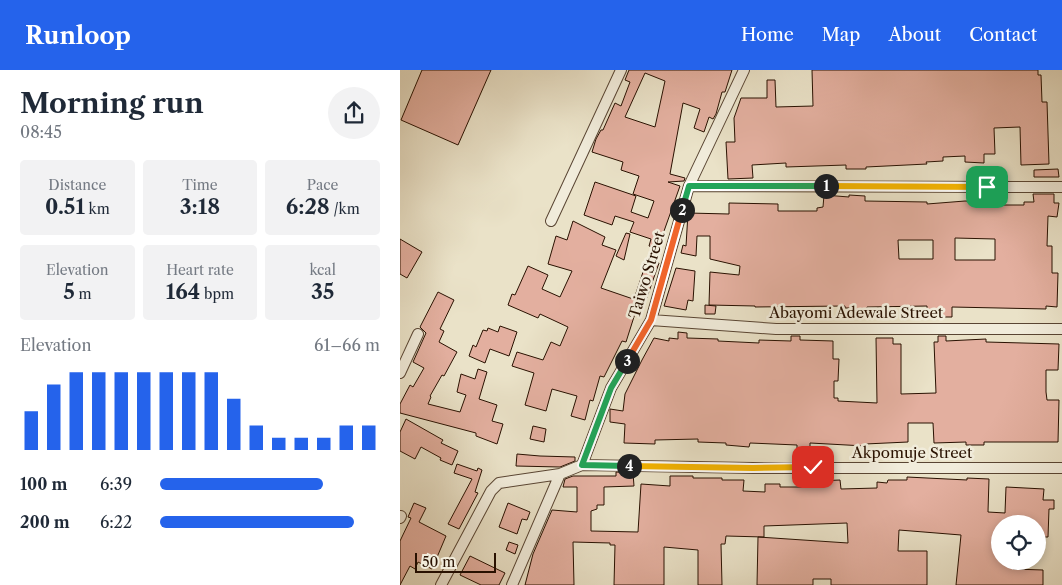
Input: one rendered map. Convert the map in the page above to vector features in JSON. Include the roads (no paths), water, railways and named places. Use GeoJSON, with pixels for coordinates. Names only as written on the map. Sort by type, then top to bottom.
{"type":"FeatureCollection","features":[{"type":"Feature","properties":{"kind":"street"},"geometry":{"type":"LineString","coordinates":[[551,221],[621,70]]}},
{"type":"Feature","properties":{"kind":"street","name":"Taiwo Street"},"geometry":{"type":"LineString","coordinates":[[582,465],[611,388],[651,320],[689,186],[744,70]]}},
{"type":"Feature","properties":{"kind":"street"},"geometry":{"type":"LineString","coordinates":[[689,186],[1062,188]]}},
{"type":"Feature","properties":{"kind":"street","name":"Abayomi Adewale Street"},"geometry":{"type":"LineString","coordinates":[[651,320],[776,328],[1062,329]]}},
{"type":"Feature","properties":{"kind":"street"},"geometry":{"type":"LineString","coordinates":[[400,373],[418,334]]}},
{"type":"Feature","properties":{"kind":"street"},"geometry":{"type":"LineString","coordinates":[[441,585],[491,491],[499,483],[560,474],[582,465]]}},
{"type":"Feature","properties":{"kind":"street","name":"Akpomuje Street"},"geometry":{"type":"LineString","coordinates":[[582,465],[753,468],[1062,468]]}},
{"type":"Feature","properties":{"kind":"street"},"geometry":{"type":"LineString","coordinates":[[512,585],[560,474]]}}]}
